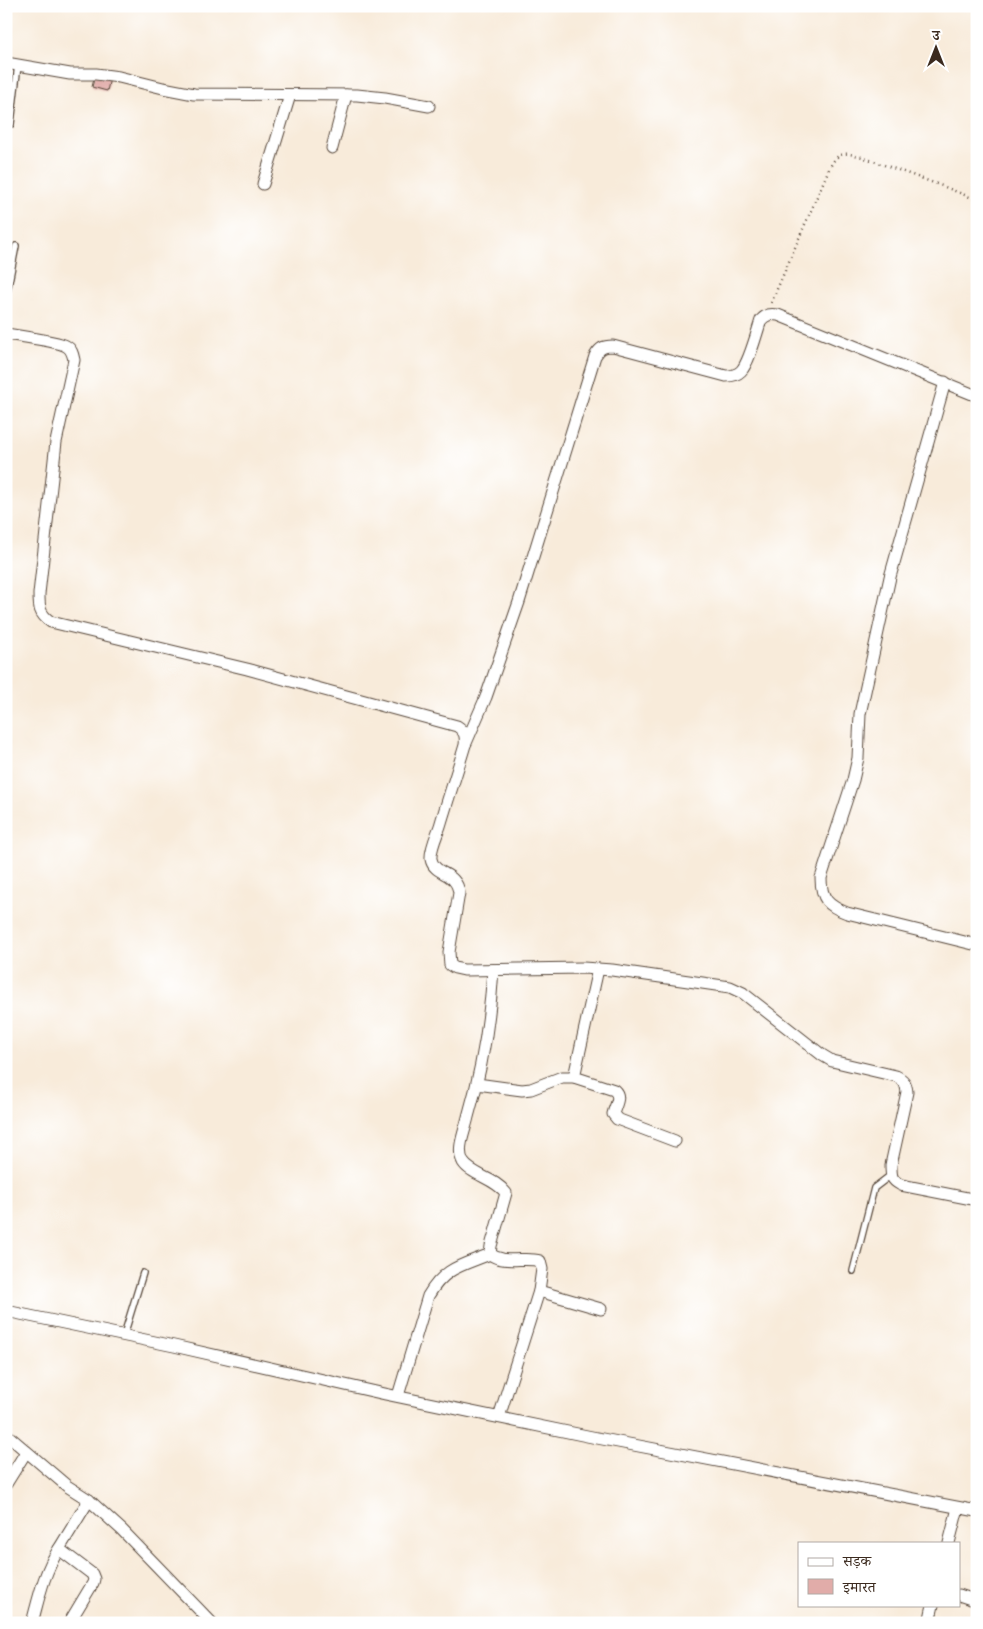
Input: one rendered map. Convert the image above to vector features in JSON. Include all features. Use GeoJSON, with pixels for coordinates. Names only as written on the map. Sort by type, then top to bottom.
{"type":"FeatureCollection","features":[{"type":"Feature","properties":{"kind":"street"},"geometry":{"type":"LineString","coordinates":[[6,63],[70,74],[119,76],[178,92],[194,94],[346,95],[385,98],[429,106]]}},
{"type":"Feature","properties":{"kind":"street"},"geometry":{"type":"LineString","coordinates":[[263,184],[290,95]]}},
{"type":"Feature","properties":{"kind":"street"},"geometry":{"type":"LineString","coordinates":[[332,148],[346,95]]}},
{"type":"Feature","properties":{"kind":"street"},"geometry":{"type":"LineString","coordinates":[[977,396],[778,315],[771,314],[761,320],[746,363],[741,371],[735,375],[726,376],[612,346],[599,348],[520,602],[486,697],[466,745],[434,843],[431,860],[435,867],[458,884],[459,893],[450,952],[450,965],[464,970],[598,969],[642,973],[730,987],[743,993],[832,1061],[896,1076],[903,1080],[906,1084],[907,1092],[891,1165],[891,1175],[894,1181],[901,1185],[977,1200]]}},
{"type":"Feature","properties":{"kind":"street"},"geometry":{"type":"LineString","coordinates":[[6,334],[66,346],[72,352],[74,360],[56,442],[39,594],[39,605],[43,616],[51,622],[247,669],[457,726],[464,730],[466,745]]}},
{"type":"Feature","properties":{"kind":"street"},"geometry":{"type":"LineString","coordinates":[[945,382],[890,577],[860,714],[858,758],[853,780],[821,878],[821,888],[824,899],[835,909],[977,945]]}},
{"type":"Feature","properties":{"kind":"street"},"geometry":{"type":"LineString","coordinates":[[574,1077],[598,969]]}},
{"type":"Feature","properties":{"kind":"street"},"geometry":{"type":"LineString","coordinates":[[490,1254],[506,1193],[501,1186],[469,1168],[460,1155],[461,1143],[477,1084],[491,1003],[493,970]]}},
{"type":"Feature","properties":{"kind":"street"},"geometry":{"type":"LineString","coordinates":[[477,1084],[522,1090],[531,1089],[562,1077],[574,1077],[618,1093],[613,1114],[617,1119],[675,1141]]}},
{"type":"Feature","properties":{"kind":"street"},"geometry":{"type":"LineString","coordinates":[[398,1396],[428,1296],[435,1283],[443,1274],[455,1267],[490,1254],[502,1260],[540,1261],[542,1269],[539,1291],[499,1417]]}},
{"type":"Feature","properties":{"kind":"street"},"geometry":{"type":"LineString","coordinates":[[539,1291],[601,1309]]}},
{"type":"Feature","properties":{"kind":"street"},"geometry":{"type":"LineString","coordinates":[[6,1311],[124,1335],[398,1396],[725,1464],[977,1511]]}},
{"type":"Feature","properties":{"kind":"street"},"geometry":{"type":"LineString","coordinates":[[6,1434],[67,1486],[89,1500],[122,1530],[212,1623]]}},
{"type":"Feature","properties":{"kind":"street"},"geometry":{"type":"LineString","coordinates":[[6,1484],[26,1452]]}},
{"type":"Feature","properties":{"kind":"street"},"geometry":{"type":"LineString","coordinates":[[32,1623],[50,1562],[89,1500]]}},
{"type":"Feature","properties":{"kind":"street"},"geometry":{"type":"LineString","coordinates":[[949,1542],[958,1508]]}},
{"type":"Feature","properties":{"kind":"street"},"geometry":{"type":"LineString","coordinates":[[59,1549],[92,1574],[94,1579],[69,1623]]}},
{"type":"Feature","properties":{"kind":"street"},"geometry":{"type":"LineString","coordinates":[[960,1595],[977,1601]]}},
{"type":"Feature","properties":{"kind":"street"},"geometry":{"type":"LineString","coordinates":[[929,1623],[933,1606]]}},
{"type":"Feature","properties":{"kind":"lane"},"geometry":{"type":"LineString","coordinates":[[11,124],[18,65]]}},
{"type":"Feature","properties":{"kind":"lane"},"geometry":{"type":"LineString","coordinates":[[6,297],[16,246]]}},
{"type":"Feature","properties":{"kind":"lane"},"geometry":{"type":"LineString","coordinates":[[853,1271],[874,1188],[891,1175]]}},
{"type":"Feature","properties":{"kind":"lane"},"geometry":{"type":"LineString","coordinates":[[124,1335],[143,1273]]}},
{"type":"Feature","properties":{"kind":"path"},"geometry":{"type":"LineString","coordinates":[[765,316],[829,169],[834,159],[840,154],[848,153],[862,157],[977,200]]}},
{"type":"Feature","properties":{"kind":"building"},"geometry":{"type":"Polygon","coordinates":[[[95,75],[110,78],[107,91],[92,87],[95,75]]]}}]}
